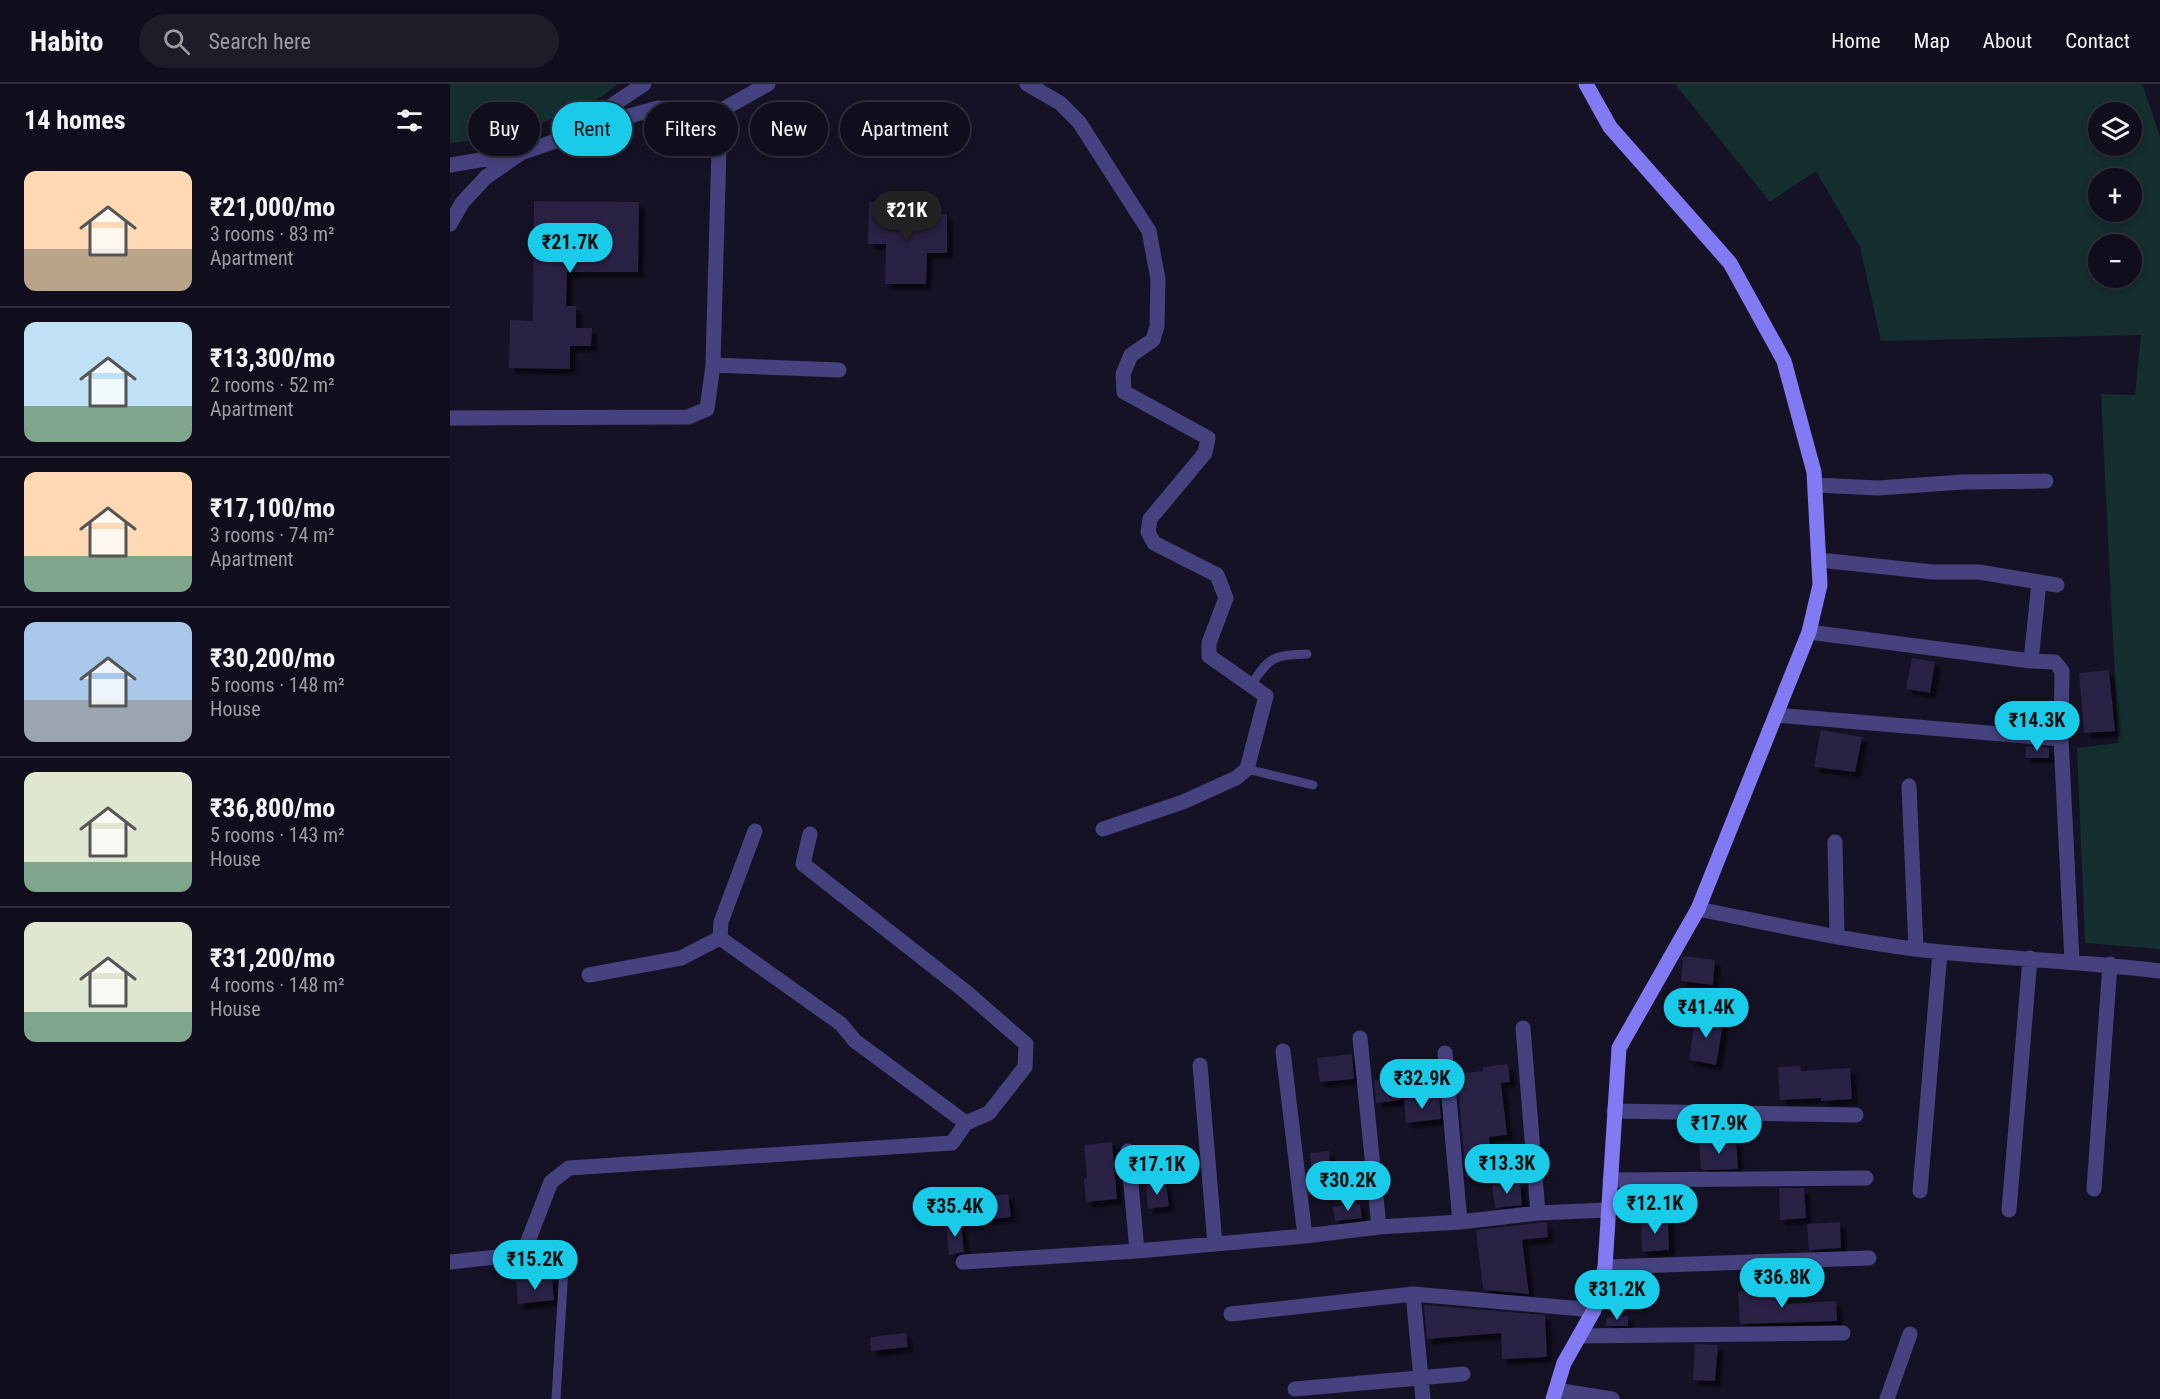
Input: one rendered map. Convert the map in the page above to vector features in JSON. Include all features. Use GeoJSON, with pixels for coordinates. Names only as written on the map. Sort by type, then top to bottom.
{"type":"FeatureCollection","features":[{"type":"Feature","properties":{"kind":"street"},"geometry":{"type":"LineString","coordinates":[[617,102],[644,84]]}},
{"type":"Feature","properties":{"kind":"street"},"geometry":{"type":"LineString","coordinates":[[736,102],[768,84]]}},
{"type":"Feature","properties":{"kind":"street"},"geometry":{"type":"LineString","coordinates":[[1027,84],[1060,103],[1079,122],[1149,231],[1158,279],[1157,326],[1153,340],[1131,355],[1123,374],[1124,392],[1208,438],[1205,453],[1150,519],[1148,532],[1154,543],[1217,575],[1226,598],[1209,643],[1209,656],[1266,696],[1247,769],[1236,778],[1183,802],[1103,829]]}},
{"type":"Feature","properties":{"kind":"street"},"geometry":{"type":"LineString","coordinates":[[1586,84],[1610,127],[1730,263],[1784,361],[1814,472],[1820,585],[1809,632],[1698,909],[1619,1048],[1605,1267],[1594,1310],[1564,1364],[1555,1394],[1612,1399]]}},
{"type":"Feature","properties":{"kind":"street"},"geometry":{"type":"LineString","coordinates":[[450,165],[503,156]]}},
{"type":"Feature","properties":{"kind":"street"},"geometry":{"type":"LineString","coordinates":[[450,224],[462,203],[486,177],[517,156]]}},
{"type":"Feature","properties":{"kind":"street"},"geometry":{"type":"LineString","coordinates":[[450,418],[688,417],[707,409],[713,365],[719,156]]}},
{"type":"Feature","properties":{"kind":"street"},"geometry":{"type":"LineString","coordinates":[[713,365],[839,370]]}},
{"type":"Feature","properties":{"kind":"street"},"geometry":{"type":"LineString","coordinates":[[1815,485],[1878,488],[1963,482],[2046,481]]}},
{"type":"Feature","properties":{"kind":"street"},"geometry":{"type":"LineString","coordinates":[[1819,560],[1933,572],[1979,572],[2057,585]]}},
{"type":"Feature","properties":{"kind":"street"},"geometry":{"type":"LineString","coordinates":[[2031,661],[2039,582]]}},
{"type":"Feature","properties":{"kind":"street"},"geometry":{"type":"LineString","coordinates":[[1809,632],[2031,661],[2055,662],[2062,671],[2061,739],[2072,961]]}},
{"type":"Feature","properties":{"kind":"street"},"geometry":{"type":"LineString","coordinates":[[1776,716],[2061,739]]}},
{"type":"Feature","properties":{"kind":"street"},"geometry":{"type":"LineString","coordinates":[[1909,786],[1916,949]]}},
{"type":"Feature","properties":{"kind":"street"},"geometry":{"type":"LineString","coordinates":[[720,938],[721,922],[755,831]]}},
{"type":"Feature","properties":{"kind":"street"},"geometry":{"type":"LineString","coordinates":[[450,1262],[523,1254],[550,1182],[569,1168],[952,1143],[966,1124],[989,1113],[1025,1067],[1026,1044],[966,992],[803,864],[810,834]]}},
{"type":"Feature","properties":{"kind":"street"},"geometry":{"type":"LineString","coordinates":[[1835,842],[1837,937]]}},
{"type":"Feature","properties":{"kind":"street"},"geometry":{"type":"LineString","coordinates":[[1698,909],[1837,937],[1916,949],[2160,970]]}},
{"type":"Feature","properties":{"kind":"street"},"geometry":{"type":"LineString","coordinates":[[589,975],[681,958],[720,938]]}},
{"type":"Feature","properties":{"kind":"street"},"geometry":{"type":"LineString","coordinates":[[720,938],[841,1024],[855,1041],[966,1124]]}},
{"type":"Feature","properties":{"kind":"street"},"geometry":{"type":"LineString","coordinates":[[1920,1191],[1940,952]]}},
{"type":"Feature","properties":{"kind":"street"},"geometry":{"type":"LineString","coordinates":[[2009,1210],[2030,958]]}},
{"type":"Feature","properties":{"kind":"street"},"geometry":{"type":"LineString","coordinates":[[2094,1189],[2110,964]]}},
{"type":"Feature","properties":{"kind":"street"},"geometry":{"type":"LineString","coordinates":[[1523,1028],[1538,1213]]}},
{"type":"Feature","properties":{"kind":"street"},"geometry":{"type":"LineString","coordinates":[[1360,1038],[1379,1227]]}},
{"type":"Feature","properties":{"kind":"street"},"geometry":{"type":"LineString","coordinates":[[1283,1051],[1305,1236]]}},
{"type":"Feature","properties":{"kind":"street"},"geometry":{"type":"LineString","coordinates":[[1445,1053],[1460,1222]]}},
{"type":"Feature","properties":{"kind":"street"},"geometry":{"type":"LineString","coordinates":[[1200,1065],[1215,1244]]}},
{"type":"Feature","properties":{"kind":"street"},"geometry":{"type":"LineString","coordinates":[[1614,1111],[1856,1115]]}},
{"type":"Feature","properties":{"kind":"street"},"geometry":{"type":"LineString","coordinates":[[1128,1151],[1137,1251]]}},
{"type":"Feature","properties":{"kind":"street"},"geometry":{"type":"LineString","coordinates":[[1610,1180],[1866,1178]]}},
{"type":"Feature","properties":{"kind":"street"},"geometry":{"type":"LineString","coordinates":[[963,1262],[1137,1251],[1538,1213],[1608,1210]]}},
{"type":"Feature","properties":{"kind":"street"},"geometry":{"type":"LineString","coordinates":[[1605,1267],[1869,1258]]}},
{"type":"Feature","properties":{"kind":"street"},"geometry":{"type":"LineString","coordinates":[[1231,1314],[1413,1294],[1594,1310]]}},
{"type":"Feature","properties":{"kind":"street"},"geometry":{"type":"LineString","coordinates":[[1413,1294],[1423,1399]]}},
{"type":"Feature","properties":{"kind":"street"},"geometry":{"type":"LineString","coordinates":[[1580,1336],[1843,1333]]}},
{"type":"Feature","properties":{"kind":"street"},"geometry":{"type":"LineString","coordinates":[[1887,1399],[1910,1334]]}},
{"type":"Feature","properties":{"kind":"street"},"geometry":{"type":"LineString","coordinates":[[1294,1389],[1463,1374]]}},
{"type":"Feature","properties":{"kind":"lane"},"geometry":{"type":"LineString","coordinates":[[1251,686],[1262,668],[1276,657],[1307,654]]}},
{"type":"Feature","properties":{"kind":"lane"},"geometry":{"type":"LineString","coordinates":[[1247,769],[1313,785]]}},
{"type":"Feature","properties":{"kind":"lane"},"geometry":{"type":"LineString","coordinates":[[556,1399],[564,1268]]}},
{"type":"Feature","properties":{"kind":"green space"},"geometry":{"type":"Polygon","coordinates":[[[450,84],[618,84],[601,97],[590,102],[552,102],[552,119],[540,124],[540,102],[468,102],[468,141],[450,143],[450,84]]]}},
{"type":"Feature","properties":{"kind":"green space"},"geometry":{"type":"Polygon","coordinates":[[[1675,84],[2142,84],[2160,136],[2160,949],[2085,943],[2077,748],[2118,743],[2101,394],[2135,395],[2141,335],[1881,341],[1860,247],[1816,171],[1770,202],[1675,84]]]}},
{"type":"Feature","properties":{"kind":"building"},"geometry":{"type":"Polygon","coordinates":[[[534,201],[639,202],[638,272],[567,272],[566,306],[576,306],[576,328],[592,328],[591,346],[570,346],[570,369],[509,368],[510,320],[533,321],[534,201]]]}},
{"type":"Feature","properties":{"kind":"building"},"geometry":{"type":"Polygon","coordinates":[[[869,202],[888,202],[888,214],[947,214],[947,253],[927,253],[926,284],[885,284],[886,244],[868,244],[869,202]]]}},
{"type":"Feature","properties":{"kind":"building"},"geometry":{"type":"Polygon","coordinates":[[[1912,658],[1935,662],[1930,693],[1906,689],[1912,658]]]}},
{"type":"Feature","properties":{"kind":"building"},"geometry":{"type":"Polygon","coordinates":[[[2109,670],[2115,731],[2084,733],[2079,673],[2109,670]]]}},
{"type":"Feature","properties":{"kind":"building"},"geometry":{"type":"Polygon","coordinates":[[[1821,730],[1862,737],[1855,772],[1814,767],[1821,730]]]}},
{"type":"Feature","properties":{"kind":"building"},"geometry":{"type":"Polygon","coordinates":[[[2026,746],[2049,748],[2049,758],[2026,758],[2026,746]]]}},
{"type":"Feature","properties":{"kind":"building"},"geometry":{"type":"Polygon","coordinates":[[[1683,956],[1715,960],[1713,985],[1681,981],[1683,956]]]}},
{"type":"Feature","properties":{"kind":"building"},"geometry":{"type":"Polygon","coordinates":[[[1696,1014],[1724,1018],[1716,1065],[1689,1060],[1696,1014]]]}},
{"type":"Feature","properties":{"kind":"building"},"geometry":{"type":"Polygon","coordinates":[[[1352,1054],[1354,1079],[1320,1082],[1317,1058],[1352,1054]]]}},
{"type":"Feature","properties":{"kind":"building"},"geometry":{"type":"Polygon","coordinates":[[[1508,1064],[1510,1082],[1501,1083],[1507,1135],[1489,1137],[1493,1174],[1466,1177],[1457,1074],[1483,1071],[1483,1067],[1508,1064]]]}},
{"type":"Feature","properties":{"kind":"building"},"geometry":{"type":"Polygon","coordinates":[[[1800,1066],[1801,1071],[1850,1068],[1852,1099],[1780,1100],[1778,1067],[1800,1066]]]}},
{"type":"Feature","properties":{"kind":"building"},"geometry":{"type":"Polygon","coordinates":[[[1398,1078],[1401,1100],[1376,1103],[1374,1080],[1398,1078]]]}},
{"type":"Feature","properties":{"kind":"building"},"geometry":{"type":"Polygon","coordinates":[[[1439,1096],[1441,1119],[1406,1123],[1404,1100],[1439,1096]]]}},
{"type":"Feature","properties":{"kind":"building"},"geometry":{"type":"Polygon","coordinates":[[[1736,1139],[1738,1169],[1701,1170],[1699,1141],[1736,1139]]]}},
{"type":"Feature","properties":{"kind":"building"},"geometry":{"type":"Polygon","coordinates":[[[1112,1142],[1117,1199],[1086,1202],[1084,1179],[1087,1178],[1084,1145],[1112,1142]]]}},
{"type":"Feature","properties":{"kind":"building"},"geometry":{"type":"Polygon","coordinates":[[[1329,1151],[1331,1174],[1312,1175],[1310,1153],[1329,1151]]]}},
{"type":"Feature","properties":{"kind":"building"},"geometry":{"type":"Polygon","coordinates":[[[1166,1183],[1169,1206],[1148,1209],[1146,1185],[1166,1183]]]}},
{"type":"Feature","properties":{"kind":"building"},"geometry":{"type":"Polygon","coordinates":[[[1520,1183],[1522,1205],[1495,1208],[1492,1186],[1520,1183]]]}},
{"type":"Feature","properties":{"kind":"building"},"geometry":{"type":"Polygon","coordinates":[[[1779,1188],[1804,1188],[1806,1218],[1780,1220],[1779,1188]]]}},
{"type":"Feature","properties":{"kind":"building"},"geometry":{"type":"Polygon","coordinates":[[[1008,1194],[1011,1217],[981,1220],[979,1197],[1008,1194]]]}},
{"type":"Feature","properties":{"kind":"building"},"geometry":{"type":"Polygon","coordinates":[[[1360,1204],[1362,1218],[1335,1221],[1333,1207],[1360,1204]]]}},
{"type":"Feature","properties":{"kind":"building"},"geometry":{"type":"Polygon","coordinates":[[[1668,1218],[1669,1250],[1642,1252],[1641,1220],[1668,1218]]]}},
{"type":"Feature","properties":{"kind":"building"},"geometry":{"type":"Polygon","coordinates":[[[961,1222],[964,1252],[949,1255],[946,1224],[961,1222]]]}},
{"type":"Feature","properties":{"kind":"building"},"geometry":{"type":"Polygon","coordinates":[[[1547,1222],[1548,1237],[1522,1240],[1529,1294],[1483,1290],[1476,1230],[1547,1222]]]}},
{"type":"Feature","properties":{"kind":"building"},"geometry":{"type":"Polygon","coordinates":[[[1840,1222],[1841,1248],[1809,1250],[1807,1224],[1840,1222]]]}},
{"type":"Feature","properties":{"kind":"building"},"geometry":{"type":"Polygon","coordinates":[[[552,1277],[554,1300],[518,1304],[516,1281],[552,1277]]]}},
{"type":"Feature","properties":{"kind":"building"},"geometry":{"type":"Polygon","coordinates":[[[1785,1289],[1786,1304],[1836,1301],[1837,1321],[1740,1324],[1738,1292],[1785,1289]]]}},
{"type":"Feature","properties":{"kind":"building"},"geometry":{"type":"Polygon","coordinates":[[[1424,1305],[1545,1315],[1547,1357],[1502,1359],[1501,1333],[1427,1339],[1424,1305]]]}},
{"type":"Feature","properties":{"kind":"building"},"geometry":{"type":"Polygon","coordinates":[[[1628,1316],[1628,1326],[1606,1326],[1606,1318],[1628,1316]]]}},
{"type":"Feature","properties":{"kind":"building"},"geometry":{"type":"Polygon","coordinates":[[[906,1333],[908,1347],[871,1351],[870,1337],[906,1333]]]}},
{"type":"Feature","properties":{"kind":"building"},"geometry":{"type":"Polygon","coordinates":[[[1695,1344],[1718,1345],[1715,1381],[1693,1380],[1695,1344]]]}}]}
